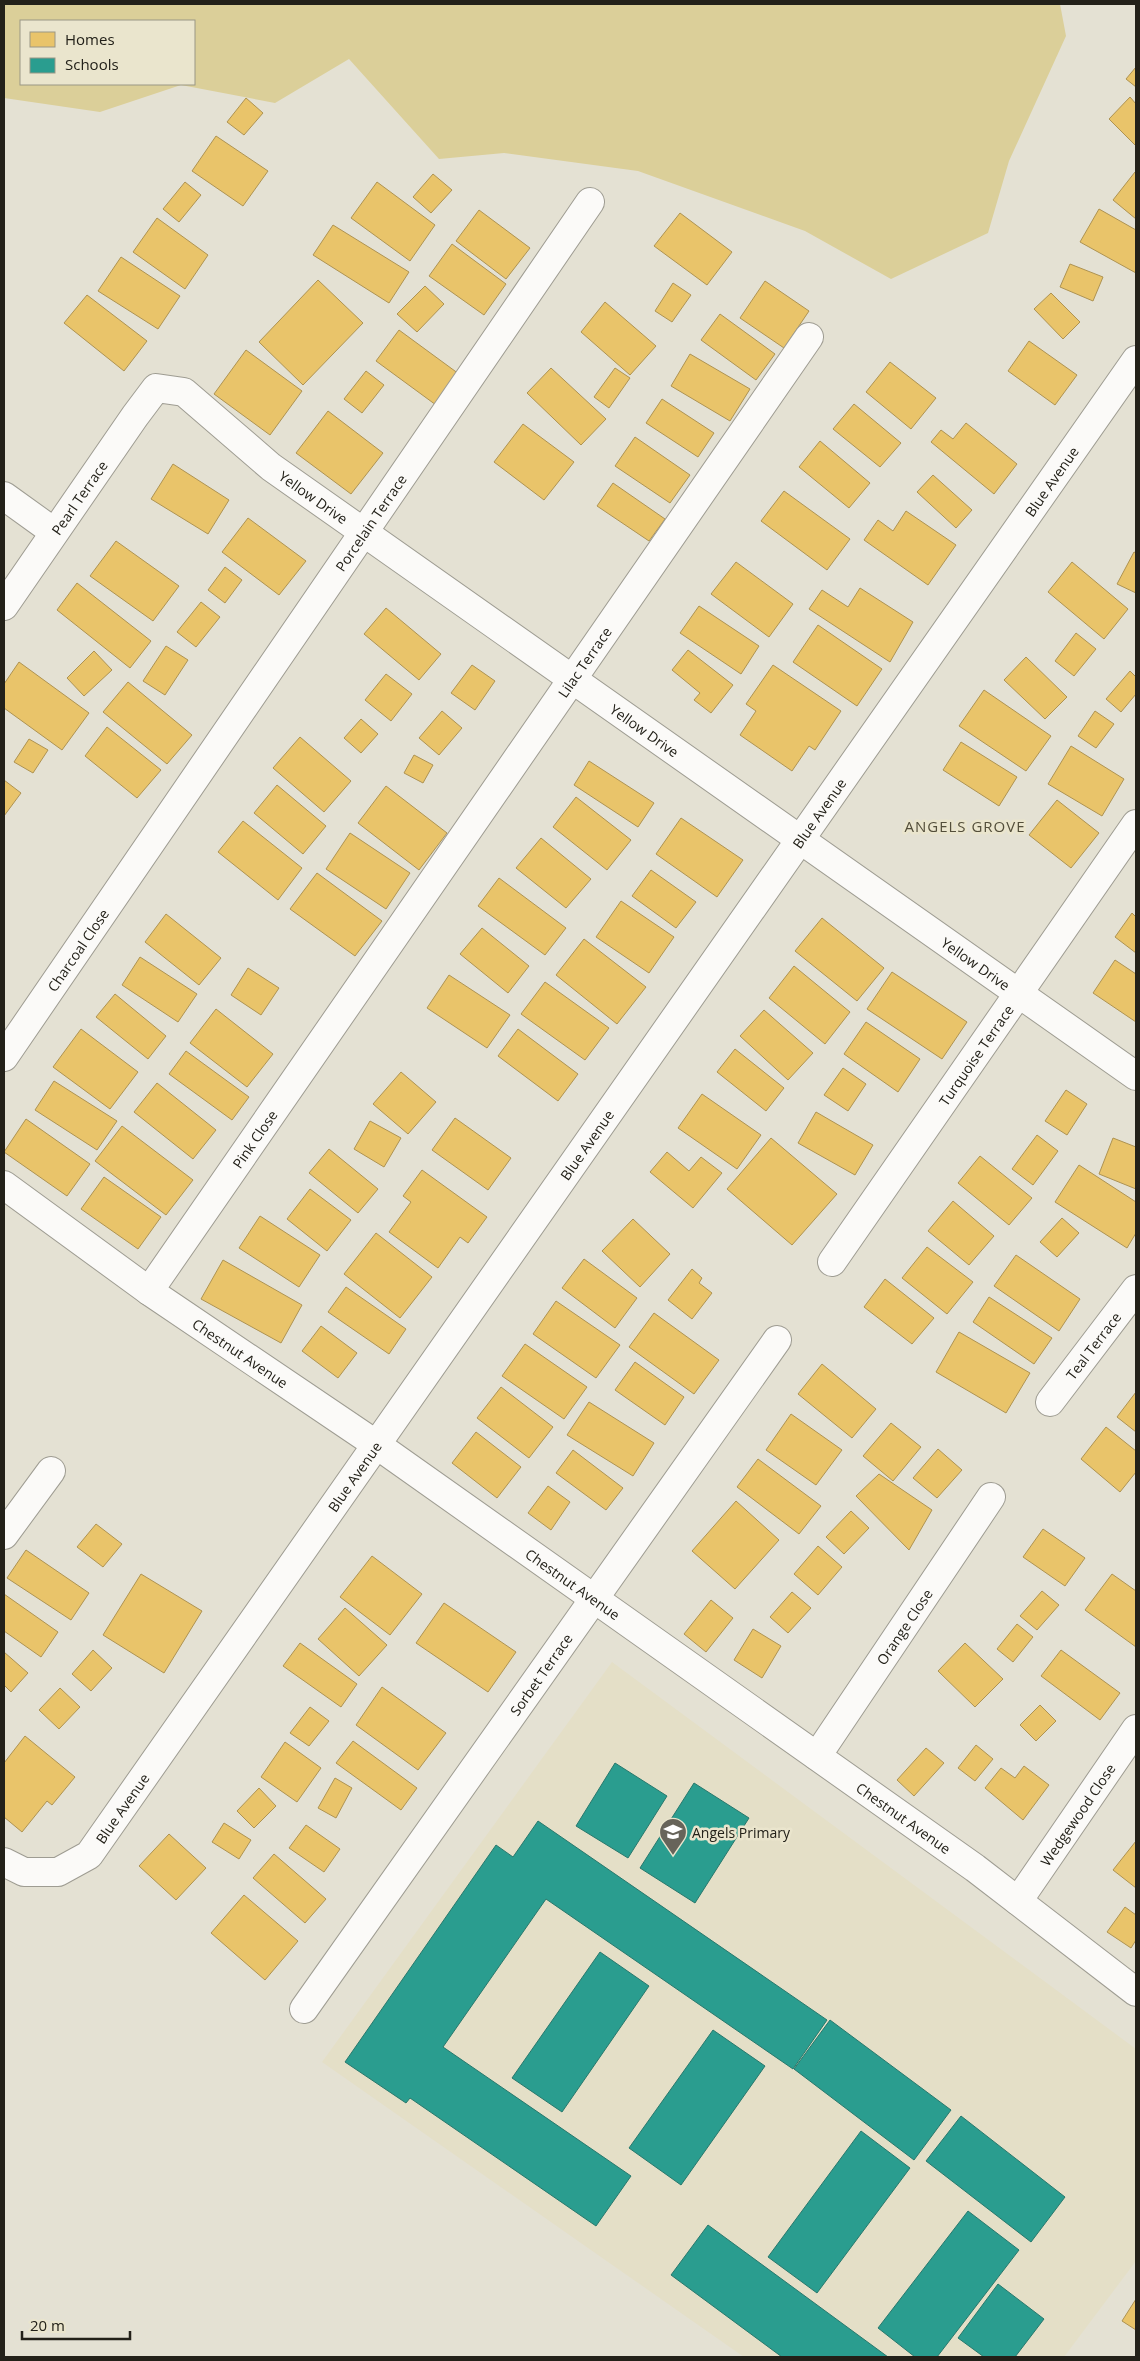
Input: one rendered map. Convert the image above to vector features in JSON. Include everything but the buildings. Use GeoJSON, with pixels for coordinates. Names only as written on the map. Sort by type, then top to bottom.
{"type":"FeatureCollection","features":[{"type":"Feature","properties":{"kind":"street","name":"Porcelain Terrace"},"geometry":{"type":"LineString","coordinates":[[150,843],[590,202]]}},
{"type":"Feature","properties":{"kind":"street","name":"Lilac Terrace"},"geometry":{"type":"LineString","coordinates":[[359,988],[809,337]]}},
{"type":"Feature","properties":{"kind":"street","name":"Blue Avenue"},"geometry":{"type":"LineString","coordinates":[[4,1862],[24,1872],[58,1872],[89,1856],[1136,360]]}},
{"type":"Feature","properties":{"kind":"street","name":"Yellow Drive"},"geometry":{"type":"LineString","coordinates":[[156,388],[184,392],[271,467],[1136,1076]]}},
{"type":"Feature","properties":{"kind":"street","name":"Pearl Terrace"},"geometry":{"type":"LineString","coordinates":[[4,606],[156,388]]}},
{"type":"Feature","properties":{"kind":"street"},"geometry":{"type":"LineString","coordinates":[[4,496],[54,532]]}},
{"type":"Feature","properties":{"kind":"street","name":"Turquoise Terrace"},"geometry":{"type":"LineString","coordinates":[[832,1262],[1136,824]]}},
{"type":"Feature","properties":{"kind":"street","name":"Charcoal Close"},"geometry":{"type":"LineString","coordinates":[[4,1057],[150,843]]}},
{"type":"Feature","properties":{"kind":"street","name":"Pink Close"},"geometry":{"type":"LineString","coordinates":[[149,1291],[359,988]]}},
{"type":"Feature","properties":{"kind":"street","name":"Chestnut Avenue"},"geometry":{"type":"LineString","coordinates":[[4,1185],[149,1291],[377,1445],[817,1756],[1018,1901],[1136,1992]]}},
{"type":"Feature","properties":{"kind":"street","name":"Teal Terrace"},"geometry":{"type":"LineString","coordinates":[[1050,1402],[1136,1289]]}},
{"type":"Feature","properties":{"kind":"street","name":"Sorbet Terrace"},"geometry":{"type":"LineString","coordinates":[[304,2009],[777,1340]]}},
{"type":"Feature","properties":{"kind":"street"},"geometry":{"type":"LineString","coordinates":[[4,1535],[51,1471]]}},
{"type":"Feature","properties":{"kind":"street","name":"Orange Close"},"geometry":{"type":"LineString","coordinates":[[817,1756],[991,1497]]}},
{"type":"Feature","properties":{"kind":"street","name":"Wedgewood Close"},"geometry":{"type":"LineString","coordinates":[[1018,1901],[1136,1729]]}},
{"type":"Feature","properties":{"kind":"shaded area"},"geometry":{"type":"Polygon","coordinates":[[[4,4],[1060,4],[1066,36],[1009,161],[988,233],[891,279],[805,231],[638,171],[504,153],[439,159],[349,59],[275,103],[181,85],[100,112],[4,98],[4,4]]]}},
{"type":"Feature","properties":{"kind":"shaded area","name":"Angels Primary"},"geometry":{"type":"Polygon","coordinates":[[[612,1662],[1136,2049],[1136,2261],[1064,2357],[744,2357],[322,2062],[612,1662]]]}},
{"type":"Feature","properties":{"kind":"place","name":"Angels Primary"},"geometry":{"type":"Point","coordinates":[673,1856]}},
{"type":"Feature","properties":{"kind":"district","name":"ANGELS GROVE"},"geometry":{"type":"Point","coordinates":[965,826]}}]}
